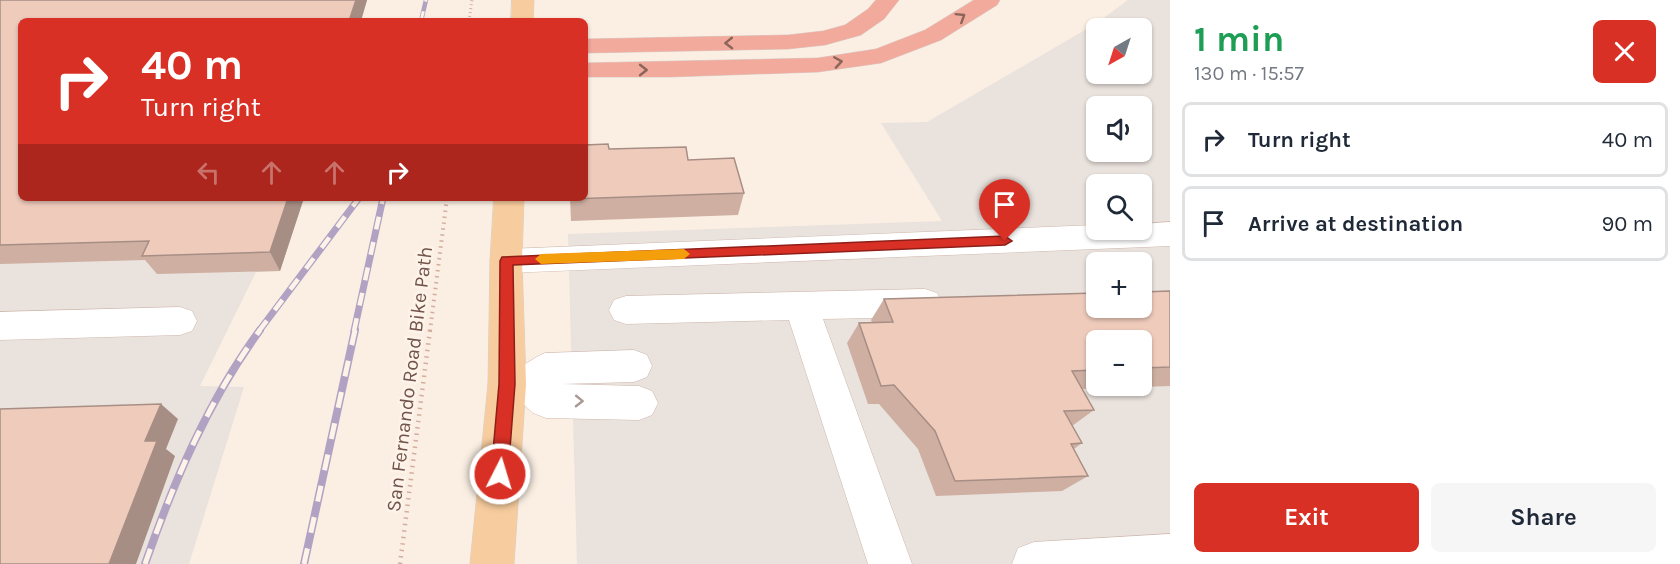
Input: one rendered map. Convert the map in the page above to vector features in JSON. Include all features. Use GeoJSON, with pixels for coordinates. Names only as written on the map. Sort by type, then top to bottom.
{"type":"FeatureCollection","features":[{"type":"Feature","properties":{"kind":"highway"},"geometry":{"type":"LineString","coordinates":[[588,46],[788,42],[825,38],[853,30],[876,14],[888,0]]}},
{"type":"Feature","properties":{"kind":"highway"},"geometry":{"type":"LineString","coordinates":[[588,70],[818,65],[881,56],[933,35],[989,0]]}},
{"type":"Feature","properties":{"kind":"main road"},"geometry":{"type":"LineString","coordinates":[[522,18],[523,0]]}},
{"type":"Feature","properties":{"kind":"main road"},"geometry":{"type":"LineString","coordinates":[[492,564],[517,384],[506,261],[509,201]]}},
{"type":"Feature","properties":{"kind":"lane"},"geometry":{"type":"LineString","coordinates":[[506,261],[1170,234]]}},
{"type":"Feature","properties":{"kind":"lane"},"geometry":{"type":"LineString","coordinates":[[626,310],[955,302]]}},
{"type":"Feature","properties":{"kind":"lane"},"geometry":{"type":"LineString","coordinates":[[801,306],[890,564]]}},
{"type":"Feature","properties":{"kind":"lane"},"geometry":{"type":"LineString","coordinates":[[0,326],[180,321]]}},
{"type":"Feature","properties":{"kind":"lane"},"geometry":{"type":"LineString","coordinates":[[517,384],[545,369],[634,366]]}},
{"type":"Feature","properties":{"kind":"lane"},"geometry":{"type":"LineString","coordinates":[[517,384],[546,401],[639,403]]}},
{"type":"Feature","properties":{"kind":"lane"},"geometry":{"type":"LineString","coordinates":[[1034,564],[1170,556]]}},
{"type":"Feature","properties":{"kind":"path"},"geometry":{"type":"LineString","coordinates":[[469,18],[472,0]]}},
{"type":"Feature","properties":{"kind":"path","name":"San Fernando Road Bike Path"},"geometry":{"type":"LineString","coordinates":[[400,564],[447,201]]}},
{"type":"Feature","properties":{"kind":"shaded area"},"geometry":{"type":"Polygon","coordinates":[[[0,0],[367,0],[362,18],[18,18],[18,201],[303,201],[280,271],[256,272],[200,386],[244,387],[189,564],[0,564],[0,0]]]}},
{"type":"Feature","properties":{"kind":"shaded area"},"geometry":{"type":"Polygon","coordinates":[[[1128,0],[1170,0],[1170,564],[577,564],[568,234],[942,221],[881,123],[927,122],[1086,29],[1086,84],[1152,84],[1152,18],[1104,18],[1128,0]]]}},
{"type":"Feature","properties":{"kind":"building"},"geometry":{"type":"Polygon","coordinates":[[[0,0],[356,0],[350,18],[18,18],[18,201],[287,201],[270,252],[142,256],[149,241],[0,245],[0,0]]]}},
{"type":"Feature","properties":{"kind":"building"},"geometry":{"type":"Polygon","coordinates":[[[608,144],[609,149],[686,147],[688,160],[734,158],[744,193],[588,198],[588,145],[608,144]]]}},
{"type":"Feature","properties":{"kind":"building"},"geometry":{"type":"Polygon","coordinates":[[[1170,291],[1170,367],[1152,368],[1152,330],[1086,330],[1086,370],[1072,371],[1094,410],[1064,411],[1082,443],[1071,444],[1088,476],[955,481],[935,431],[894,385],[881,386],[859,323],[893,322],[884,299],[1086,293],[1086,318],[1152,318],[1152,292],[1170,291]]]}},
{"type":"Feature","properties":{"kind":"building"},"geometry":{"type":"Polygon","coordinates":[[[161,404],[145,441],[157,441],[109,564],[0,564],[0,409],[161,404]]]}},
{"type":"Feature","properties":{"kind":"railway"},"geometry":{"type":"LineString","coordinates":[[422,18],[426,0]]}},
{"type":"Feature","properties":{"kind":"railway"},"geometry":{"type":"LineString","coordinates":[[259,331],[357,201]]}},
{"type":"Feature","properties":{"kind":"railway"},"geometry":{"type":"LineString","coordinates":[[354,331],[382,201]]}},
{"type":"Feature","properties":{"kind":"railway"},"geometry":{"type":"LineString","coordinates":[[145,564],[180,472],[208,413],[260,330]]}},
{"type":"Feature","properties":{"kind":"railway"},"geometry":{"type":"LineString","coordinates":[[304,564],[355,330]]}},
{"type":"Feature","properties":{"kind":"slow traffic"},"geometry":{"type":"LineString","coordinates":[[541,259],[684,254]]}},
{"type":"Feature","properties":{"kind":"route"},"geometry":{"type":"LineString","coordinates":[[500,474],[507,384],[506,261],[1005,241]]}}]}
